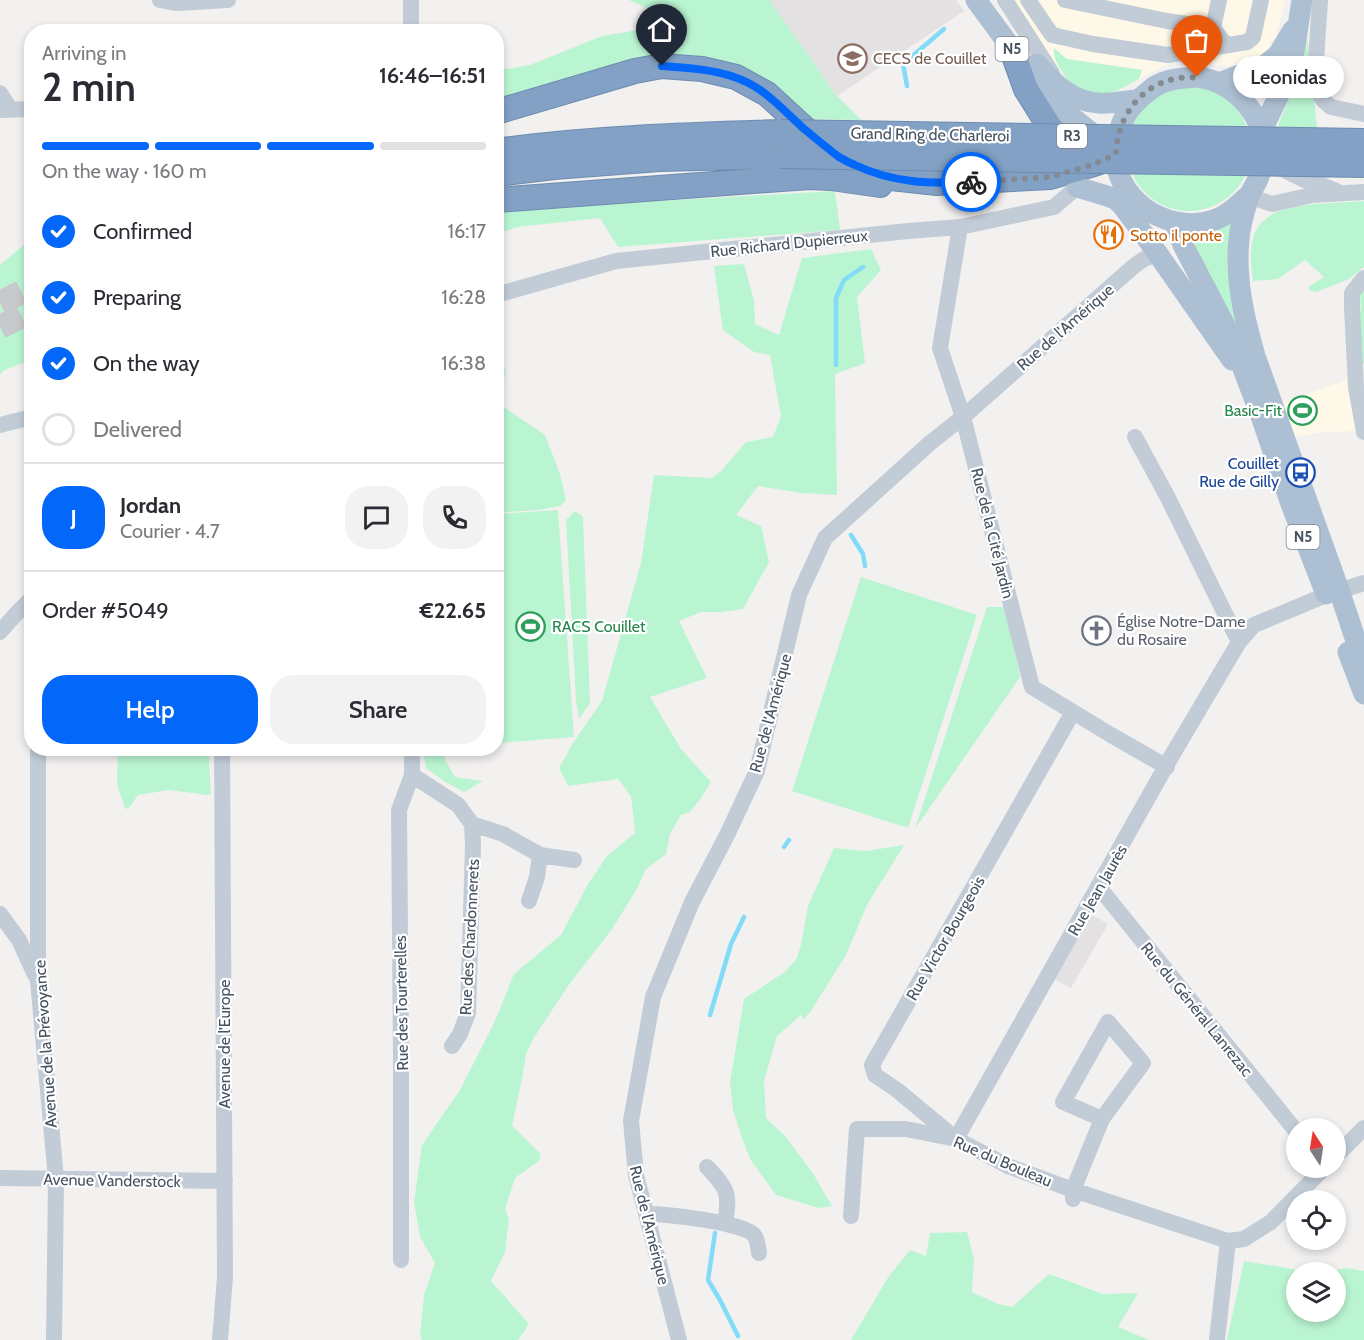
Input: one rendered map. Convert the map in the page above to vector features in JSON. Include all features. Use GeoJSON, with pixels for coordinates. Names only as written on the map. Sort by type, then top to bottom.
{"type":"FeatureCollection","features":[{"type":"Feature","properties":{"kind":"highway"},"geometry":{"type":"LineString","coordinates":[[1012,50],[1026,89],[1056,137],[1061,150],[1060,166],[1050,177]]}},
{"type":"Feature","properties":{"kind":"highway"},"geometry":{"type":"LineString","coordinates":[[504,110],[635,71],[662,66],[702,69],[736,77],[767,94],[840,158],[873,174],[891,178],[937,183],[1050,177],[1092,165],[1116,152]]}},
{"type":"Feature","properties":{"kind":"highway","name":"Grand Ring de Charleroi"},"geometry":{"type":"LineString","coordinates":[[504,150],[550,144],[660,136],[781,132],[1364,141]]}},
{"type":"Feature","properties":{"kind":"highway","name":"Grand Ring de Charleroi"},"geometry":{"type":"LineString","coordinates":[[504,173],[659,159],[780,156],[1364,165]]}},
{"type":"Feature","properties":{"kind":"highway"},"geometry":{"type":"LineString","coordinates":[[504,199],[809,177],[919,192],[1077,187]]}},
{"type":"Feature","properties":{"kind":"main road","name":"N5"},"geometry":{"type":"LineString","coordinates":[[976,0],[1049,99],[1116,152]]}},
{"type":"Feature","properties":{"kind":"main road","name":"N5"},"geometry":{"type":"LineString","coordinates":[[988,0],[1032,58],[1064,92],[1089,102],[1136,100]]}},
{"type":"Feature","properties":{"kind":"main road"},"geometry":{"type":"LineString","coordinates":[[1261,132],[1286,81],[1293,59],[1302,0]]}},
{"type":"Feature","properties":{"kind":"main road"},"geometry":{"type":"LineString","coordinates":[[1219,83],[1265,65],[1278,55],[1298,22]]}},
{"type":"Feature","properties":{"kind":"main road","name":"N5"},"geometry":{"type":"LineString","coordinates":[[1126,195],[1154,215],[1175,223],[1194,224],[1213,221],[1230,213],[1248,196],[1258,180],[1263,162],[1264,147],[1261,132],[1252,111],[1238,94],[1219,83],[1197,77],[1175,79],[1154,86],[1136,100],[1125,115],[1118,132],[1116,152],[1126,195],[1158,254],[1246,379]]}},
{"type":"Feature","properties":{"kind":"main road"},"geometry":{"type":"LineString","coordinates":[[1077,187],[1102,180],[1126,195]]}},
{"type":"Feature","properties":{"kind":"main road","name":"N5"},"geometry":{"type":"LineString","coordinates":[[1077,187],[1115,199],[1126,195]]}},
{"type":"Feature","properties":{"kind":"main road","name":"N5"},"geometry":{"type":"LineString","coordinates":[[1248,196],[1239,238],[1238,276],[1244,318],[1364,694]]}},
{"type":"Feature","properties":{"kind":"main road","name":"N5"},"geometry":{"type":"LineString","coordinates":[[1175,223],[1183,245],[1231,337],[1291,504],[1364,665]]}},
{"type":"Feature","properties":{"kind":"street"},"geometry":{"type":"LineString","coordinates":[[160,0],[176,3],[228,0]]}},
{"type":"Feature","properties":{"kind":"street"},"geometry":{"type":"LineString","coordinates":[[411,0],[411,24]]}},
{"type":"Feature","properties":{"kind":"street"},"geometry":{"type":"LineString","coordinates":[[1005,0],[1064,92]]}},
{"type":"Feature","properties":{"kind":"street"},"geometry":{"type":"LineString","coordinates":[[1060,0],[1213,28],[1227,45]]}},
{"type":"Feature","properties":{"kind":"street"},"geometry":{"type":"LineString","coordinates":[[1213,28],[1219,0]]}},
{"type":"Feature","properties":{"kind":"street"},"geometry":{"type":"LineString","coordinates":[[1032,1],[1052,35],[1168,55],[1247,42],[1253,37],[1261,0]]}},
{"type":"Feature","properties":{"kind":"street"},"geometry":{"type":"LineString","coordinates":[[1320,0],[1316,77],[1318,92],[1331,107],[1364,114]]}},
{"type":"Feature","properties":{"kind":"street"},"geometry":{"type":"LineString","coordinates":[[0,93],[6,110],[24,109]]}},
{"type":"Feature","properties":{"kind":"street"},"geometry":{"type":"LineString","coordinates":[[1263,162],[1287,170],[1309,182],[1343,193]]}},
{"type":"Feature","properties":{"kind":"street","name":"Rue Richard Dupierreux"},"geometry":{"type":"LineString","coordinates":[[504,293],[616,261],[897,232],[960,228],[1054,207],[1077,187]]}},
{"type":"Feature","properties":{"kind":"street"},"geometry":{"type":"LineString","coordinates":[[1248,196],[1272,204],[1312,195],[1364,192]]}},
{"type":"Feature","properties":{"kind":"street","name":"Rue de la Cité Jardin"},"geometry":{"type":"LineString","coordinates":[[960,228],[940,348],[963,417],[1032,687],[1167,767]]}},
{"type":"Feature","properties":{"kind":"street","name":"Rue de l'Amérique"},"geometry":{"type":"LineString","coordinates":[[679,1340],[636,1175],[630,1121],[653,997],[692,902],[757,771],[799,595],[825,538],[930,443],[963,417],[1134,266],[1158,254]]}},
{"type":"Feature","properties":{"kind":"street"},"geometry":{"type":"LineString","coordinates":[[1364,278],[1352,293],[1356,387],[1364,432]]}},
{"type":"Feature","properties":{"kind":"street"},"geometry":{"type":"LineString","coordinates":[[0,425],[24,419]]}},
{"type":"Feature","properties":{"kind":"street"},"geometry":{"type":"LineString","coordinates":[[1135,437],[1167,496],[1239,642]]}},
{"type":"Feature","properties":{"kind":"street","name":"Rue Jean Jaurès"},"geometry":{"type":"LineString","coordinates":[[956,1139],[1239,642],[1254,625],[1364,583]]}},
{"type":"Feature","properties":{"kind":"street"},"geometry":{"type":"LineString","coordinates":[[0,632],[24,606]]}},
{"type":"Feature","properties":{"kind":"street","name":"Rue Victor Bourgeois"},"geometry":{"type":"LineString","coordinates":[[956,1139],[876,1075],[872,1065],[1073,712]]}},
{"type":"Feature","properties":{"kind":"street","name":"Avenue de la Prévoyance"},"geometry":{"type":"LineString","coordinates":[[38,756],[38,981],[56,1179],[54,1340]]}},
{"type":"Feature","properties":{"kind":"street","name":"Avenue de l'Europe"},"geometry":{"type":"LineString","coordinates":[[220,1340],[225,1277],[222,756]]}},
{"type":"Feature","properties":{"kind":"street","name":"Rue des Tourterelles"},"geometry":{"type":"LineString","coordinates":[[401,1260],[402,1059],[399,810],[412,775],[412,756]]}},
{"type":"Feature","properties":{"kind":"street"},"geometry":{"type":"LineString","coordinates":[[412,775],[458,804],[472,824],[503,834],[540,855],[574,860]]}},
{"type":"Feature","properties":{"kind":"street","name":"Rue des Chardonnerets"},"geometry":{"type":"LineString","coordinates":[[452,1046],[460,1034],[468,1013],[472,824]]}},
{"type":"Feature","properties":{"kind":"street"},"geometry":{"type":"LineString","coordinates":[[529,901],[537,877],[540,855]]}},
{"type":"Feature","properties":{"kind":"street","name":"Rue du Général Lanrezac"},"geometry":{"type":"LineString","coordinates":[[1098,886],[1286,1119]]}},
{"type":"Feature","properties":{"kind":"street"},"geometry":{"type":"LineString","coordinates":[[0,914],[19,940],[38,981]]}},
{"type":"Feature","properties":{"kind":"street"},"geometry":{"type":"LineString","coordinates":[[1073,1190],[1102,1119],[1143,1062],[1108,1022],[1062,1102],[1102,1119]]}},
{"type":"Feature","properties":{"kind":"street"},"geometry":{"type":"LineString","coordinates":[[1346,1146],[1364,1128]]}},
{"type":"Feature","properties":{"kind":"street","name":"Rue du Bouleau"},"geometry":{"type":"LineString","coordinates":[[851,1216],[857,1129],[906,1129],[956,1139],[1008,1166],[1228,1241]]}},
{"type":"Feature","properties":{"kind":"street"},"geometry":{"type":"LineString","coordinates":[[707,1167],[721,1182],[728,1195],[725,1223]]}},
{"type":"Feature","properties":{"kind":"street","name":"Avenue Vanderstock"},"geometry":{"type":"LineString","coordinates":[[0,1178],[225,1181]]}},
{"type":"Feature","properties":{"kind":"street"},"geometry":{"type":"LineString","coordinates":[[1216,1340],[1228,1241],[1244,1239],[1271,1222],[1314,1178]]}},
{"type":"Feature","properties":{"kind":"street"},"geometry":{"type":"LineString","coordinates":[[646,1215],[663,1214],[725,1223],[753,1233],[757,1240],[759,1253]]}},
{"type":"Feature","properties":{"kind":"shaded area","name":"CECS de Couillet"},"geometry":{"type":"Polygon","coordinates":[[[768,0],[956,0],[964,11],[837,96],[768,0]]]}},
{"type":"Feature","properties":{"kind":"shaded area"},"geometry":{"type":"Polygon","coordinates":[[[1000,0],[1285,0],[1276,35],[1264,54],[1247,63],[1236,65],[1218,66],[1185,59],[1170,63],[1113,92],[1073,87],[1000,0]]]}},
{"type":"Feature","properties":{"kind":"shaded area"},"geometry":{"type":"Polygon","coordinates":[[[1349,379],[1357,431],[1323,432],[1290,438],[1278,404],[1349,379]]]}},
{"type":"Feature","properties":{"kind":"shaded area"},"geometry":{"type":"Polygon","coordinates":[[[1092,915],[1108,924],[1071,988],[1054,979],[1092,915]]]}},
{"type":"Feature","properties":{"kind":"green space"},"geometry":{"type":"Polygon","coordinates":[[[629,0],[769,0],[837,96],[861,120],[809,119],[787,95],[755,73],[711,59],[684,55],[649,56],[504,100],[504,68],[530,65],[602,36],[657,27],[675,21],[629,0]]]}},
{"type":"Feature","properties":{"kind":"green space"},"geometry":{"type":"Polygon","coordinates":[[[1307,37],[1317,127],[1329,178],[1323,178],[1278,147],[1279,123],[1289,99],[1299,93],[1307,37]]]}},
{"type":"Feature","properties":{"kind":"green space"},"geometry":{"type":"Polygon","coordinates":[[[1054,48],[1067,59],[1142,70],[1139,79],[1120,89],[1105,94],[1090,93],[1076,88],[1065,77],[1056,60],[1054,48]]]}},
{"type":"Feature","properties":{"kind":"green space"},"geometry":{"type":"Polygon","coordinates":[[[1189,87],[1213,92],[1233,105],[1246,125],[1251,149],[1246,173],[1233,193],[1213,206],[1189,211],[1165,206],[1145,193],[1132,173],[1127,149],[1132,125],[1145,105],[1165,92],[1189,87]]]}},
{"type":"Feature","properties":{"kind":"green space"},"geometry":{"type":"Polygon","coordinates":[[[835,191],[840,230],[618,247],[600,218],[517,227],[504,232],[504,211],[835,191]]]}},
{"type":"Feature","properties":{"kind":"green space"},"geometry":{"type":"Polygon","coordinates":[[[1364,201],[1364,267],[1349,279],[1316,292],[1310,291],[1308,287],[1324,277],[1305,260],[1278,279],[1253,281],[1252,241],[1258,227],[1268,217],[1281,210],[1300,206],[1364,201]]]}},
{"type":"Feature","properties":{"kind":"green space"},"geometry":{"type":"Polygon","coordinates":[[[1232,218],[1238,327],[1217,293],[1189,231],[1232,218]]]}},
{"type":"Feature","properties":{"kind":"green space"},"geometry":{"type":"Polygon","coordinates":[[[24,245],[24,363],[3,371],[0,375],[0,265],[24,245]]]}},
{"type":"Feature","properties":{"kind":"green space"},"geometry":{"type":"Polygon","coordinates":[[[871,249],[881,270],[857,297],[865,363],[835,374],[837,495],[802,493],[758,486],[736,515],[761,526],[769,562],[743,609],[701,612],[679,621],[707,678],[650,697],[681,749],[711,782],[690,812],[681,815],[670,834],[666,854],[645,870],[637,889],[612,929],[568,986],[533,1039],[526,1054],[512,1126],[540,1153],[540,1160],[515,1178],[505,1209],[509,1219],[505,1252],[491,1281],[529,1324],[518,1340],[422,1340],[420,1334],[424,1295],[435,1263],[420,1237],[414,1202],[422,1145],[460,1090],[495,1021],[514,974],[561,935],[588,884],[607,856],[635,833],[631,796],[618,779],[568,786],[559,768],[602,701],[641,563],[654,475],[712,478],[746,442],[773,437],[781,416],[770,355],[754,352],[723,330],[714,266],[744,264],[754,301],[755,324],[779,335],[802,258],[871,249]]]}},
{"type":"Feature","properties":{"kind":"green space"},"geometry":{"type":"Polygon","coordinates":[[[1364,288],[1364,363],[1362,364],[1358,315],[1361,310],[1360,292],[1364,288]]]}},
{"type":"Feature","properties":{"kind":"green space"},"geometry":{"type":"Polygon","coordinates":[[[504,407],[545,435],[560,474],[566,500],[560,506],[504,511],[504,407]]]}},
{"type":"Feature","properties":{"kind":"green space","name":"RACS Couillet"},"geometry":{"type":"Polygon","coordinates":[[[558,510],[574,737],[504,742],[504,514],[558,510]]]}},
{"type":"Feature","properties":{"kind":"green space"},"geometry":{"type":"Polygon","coordinates":[[[575,511],[583,517],[590,703],[579,719],[566,520],[575,511]]]}},
{"type":"Feature","properties":{"kind":"green space"},"geometry":{"type":"Polygon","coordinates":[[[861,577],[977,615],[908,828],[792,791],[861,577]]]}},
{"type":"Feature","properties":{"kind":"green space"},"geometry":{"type":"Polygon","coordinates":[[[987,607],[1006,607],[1020,677],[915,829],[987,607]]]}},
{"type":"Feature","properties":{"kind":"green space"},"geometry":{"type":"Polygon","coordinates":[[[118,756],[209,756],[211,794],[208,795],[169,790],[138,795],[128,809],[125,808],[117,784],[118,756]]]}},
{"type":"Feature","properties":{"kind":"green space"},"geometry":{"type":"Polygon","coordinates":[[[424,756],[444,756],[455,777],[483,781],[464,792],[426,768],[424,756]]]}},
{"type":"Feature","properties":{"kind":"green space"},"geometry":{"type":"Polygon","coordinates":[[[904,845],[867,905],[846,955],[811,1011],[803,1020],[801,1015],[777,1036],[764,1081],[766,1118],[786,1137],[814,1175],[832,1206],[819,1208],[776,1195],[750,1159],[742,1138],[733,1110],[730,1082],[744,999],[786,971],[797,958],[808,906],[834,848],[866,851],[904,845]]]}},
{"type":"Feature","properties":{"kind":"green space"},"geometry":{"type":"Polygon","coordinates":[[[967,1232],[974,1259],[972,1292],[998,1304],[1012,1307],[1049,1274],[1103,1294],[1138,1293],[1118,1327],[1149,1340],[851,1340],[889,1276],[910,1250],[926,1256],[930,1233],[967,1232]]]}},
{"type":"Feature","properties":{"kind":"green space"},"geometry":{"type":"Polygon","coordinates":[[[1244,1261],[1286,1268],[1286,1322],[1346,1322],[1346,1268],[1364,1271],[1364,1340],[1227,1340],[1244,1261]]]}},
{"type":"Feature","properties":{"kind":"waterway"},"geometry":{"type":"LineString","coordinates":[[907,86],[903,64],[944,29]]}},
{"type":"Feature","properties":{"kind":"waterway"},"geometry":{"type":"LineString","coordinates":[[836,365],[836,298],[844,280],[863,267]]}},
{"type":"Feature","properties":{"kind":"waterway"},"geometry":{"type":"LineString","coordinates":[[851,535],[863,554],[865,566]]}},
{"type":"Feature","properties":{"kind":"waterway"},"geometry":{"type":"LineString","coordinates":[[784,847],[789,840]]}},
{"type":"Feature","properties":{"kind":"waterway"},"geometry":{"type":"LineString","coordinates":[[710,1015],[731,944],[744,917]]}},
{"type":"Feature","properties":{"kind":"waterway"},"geometry":{"type":"LineString","coordinates":[[715,1233],[708,1280],[738,1336]]}},
{"type":"Feature","properties":{"kind":"tunnel"},"geometry":{"type":"LineString","coordinates":[[0,303],[24,291]]}},
{"type":"Feature","properties":{"kind":"tunnel"},"geometry":{"type":"LineString","coordinates":[[0,327],[24,315]]}},
{"type":"Feature","properties":{"kind":"way so far"},"geometry":{"type":"LineString","coordinates":[[971,182],[1050,177],[1092,165],[1116,154],[1118,132],[1125,115],[1136,100],[1154,86],[1175,79],[1197,77]]}},
{"type":"Feature","properties":{"kind":"place","name":"CECS de Couillet"},"geometry":{"type":"Point","coordinates":[852,58]}},
{"type":"Feature","properties":{"kind":"place","name":"Leonidas"},"geometry":{"type":"Point","coordinates":[1197,77]}},
{"type":"Feature","properties":{"kind":"place","name":"Sotto il ponte"},"geometry":{"type":"Point","coordinates":[1109,235]}},
{"type":"Feature","properties":{"kind":"place","name":"Basic-Fit"},"geometry":{"type":"Point","coordinates":[1303,410]}},
{"type":"Feature","properties":{"kind":"place","name":"Couillet Rue de Gilly"},"geometry":{"type":"Point","coordinates":[1300,472]}},
{"type":"Feature","properties":{"kind":"place","name":"RACS Couillet"},"geometry":{"type":"Point","coordinates":[531,626]}},
{"type":"Feature","properties":{"kind":"place","name":"Église Notre-Dame du Rosaire"},"geometry":{"type":"Point","coordinates":[1096,630]}},
{"type":"Feature","properties":{"kind":"route"},"geometry":{"type":"LineString","coordinates":[[662,66],[702,69],[736,77],[767,94],[840,158],[873,174],[937,183],[971,182]]}}]}
